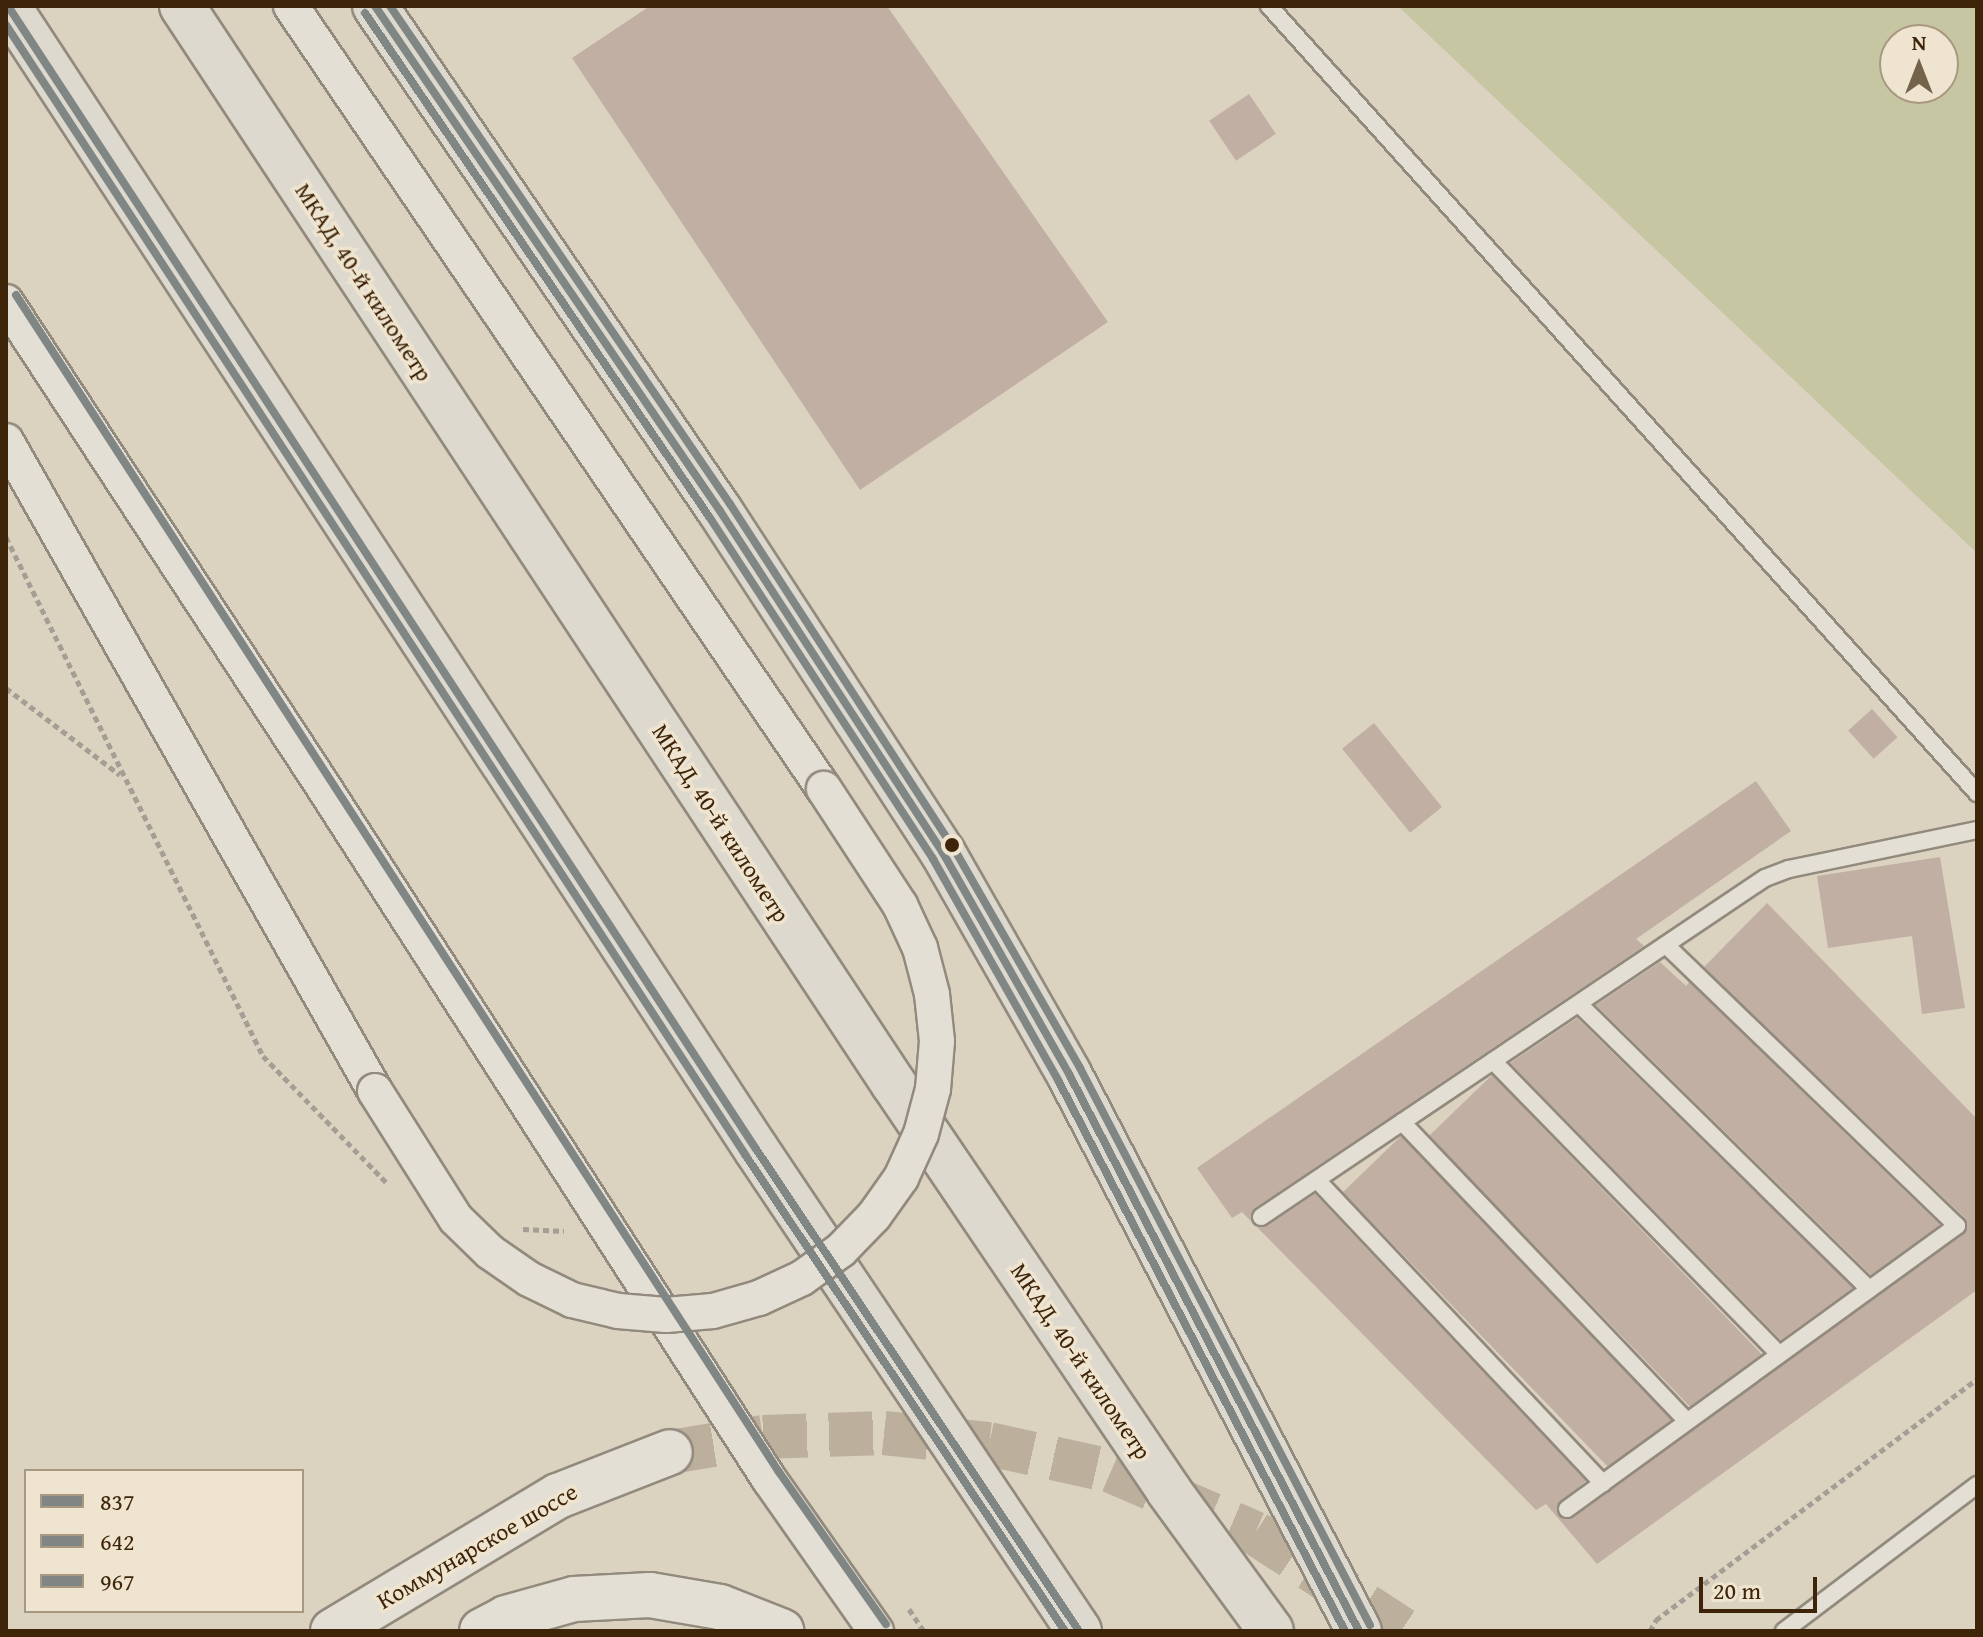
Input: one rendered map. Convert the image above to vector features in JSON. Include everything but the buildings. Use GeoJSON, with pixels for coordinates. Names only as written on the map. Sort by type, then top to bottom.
{"type":"FeatureCollection","features":[{"type":"Feature","properties":{"kind":"main road"},"geometry":{"type":"LineString","coordinates":[[8,6],[756,1149],[1079,1631]]}},
{"type":"Feature","properties":{"kind":"main road","name":"МКАД, 40-й километр"},"geometry":{"type":"LineString","coordinates":[[182,6],[902,1097],[1169,1491],[1271,1631]]}},
{"type":"Feature","properties":{"kind":"main road"},"geometry":{"type":"LineString","coordinates":[[375,6],[720,511],[943,853],[1069,1074],[1359,1631]]}},
{"type":"Feature","properties":{"kind":"main road","name":"Коммунарское шоссе"},"geometry":{"type":"LineString","coordinates":[[333,1631],[558,1496],[670,1452]]}},
{"type":"Feature","properties":{"kind":"main road"},"geometry":{"type":"LineString","coordinates":[[482,1631],[506,1618],[574,1599],[650,1595],[720,1607],[781,1631]]}},
{"type":"Feature","properties":{"kind":"street"},"geometry":{"type":"LineString","coordinates":[[6,441],[375,1091],[456,1219],[490,1252],[529,1279],[572,1300],[618,1311],[666,1315],[713,1311],[802,1278],[841,1250],[874,1216],[901,1178],[921,1134],[933,1089],[937,1041],[932,994],[920,948],[900,905],[291,6]]}},
{"type":"Feature","properties":{"kind":"street"},"geometry":{"type":"LineString","coordinates":[[6,302],[330,796],[769,1479],[876,1631]]}},
{"type":"Feature","properties":{"kind":"lane"},"geometry":{"type":"LineString","coordinates":[[1269,6],[1977,793]]}},
{"type":"Feature","properties":{"kind":"lane"},"geometry":{"type":"LineString","coordinates":[[1261,1217],[1765,878],[1789,869],[1977,830]]}},
{"type":"Feature","properties":{"kind":"lane"},"geometry":{"type":"LineString","coordinates":[[1567,1509],[1957,1226],[1666,945]]}},
{"type":"Feature","properties":{"kind":"lane"},"geometry":{"type":"LineString","coordinates":[[1579,1004],[1869,1289]]}},
{"type":"Feature","properties":{"kind":"lane"},"geometry":{"type":"LineString","coordinates":[[1493,1061],[1779,1354]]}},
{"type":"Feature","properties":{"kind":"lane"},"geometry":{"type":"LineString","coordinates":[[1402,1122],[1687,1421]]}},
{"type":"Feature","properties":{"kind":"lane"},"geometry":{"type":"LineString","coordinates":[[1317,1180],[1603,1483]]}},
{"type":"Feature","properties":{"kind":"lane"},"geometry":{"type":"LineString","coordinates":[[1784,1631],[1977,1485]]}},
{"type":"Feature","properties":{"kind":"path"},"geometry":{"type":"LineString","coordinates":[[6,537],[263,1056],[394,1190]]}},
{"type":"Feature","properties":{"kind":"path"},"geometry":{"type":"LineString","coordinates":[[6,688],[122,776]]}},
{"type":"Feature","properties":{"kind":"path"},"geometry":{"type":"LineString","coordinates":[[1650,1631],[1656,1620],[1977,1379]]}},
{"type":"Feature","properties":{"kind":"green space"},"geometry":{"type":"Polygon","coordinates":[[[1398,6],[1977,6],[1977,553],[1398,6]]]}},
{"type":"Feature","properties":{"kind":"tunnel"},"geometry":{"type":"LineString","coordinates":[[670,1452],[763,1437],[884,1433],[989,1444],[1111,1471],[1255,1533],[1405,1631]]}},
{"type":"Feature","properties":{"kind":"transit line","name":"837"},"geometry":{"type":"LineString","coordinates":[[8,6],[756,1149],[1079,1631]]}},
{"type":"Feature","properties":{"kind":"transit line","name":"837"},"geometry":{"type":"LineString","coordinates":[[375,6],[720,511],[943,853],[1069,1074],[1359,1631]]}},
{"type":"Feature","properties":{"kind":"transit line","name":"967"},"geometry":{"type":"LineString","coordinates":[[390,6],[730,504],[953,847],[1080,1068],[1370,1625]]}},
{"type":"Feature","properties":{"kind":"transit line","name":"642"},"geometry":{"type":"LineString","coordinates":[[365,13],[710,518],[933,859],[1058,1080],[1345,1631]]}},
{"type":"Feature","properties":{"kind":"transit line","name":"642"},"geometry":{"type":"LineString","coordinates":[[6,25],[746,1156],[1065,1631]]}},
{"type":"Feature","properties":{"kind":"transit line","name":"967"},"geometry":{"type":"LineString","coordinates":[[16,295],[779,1472],[886,1624]]}}]}
